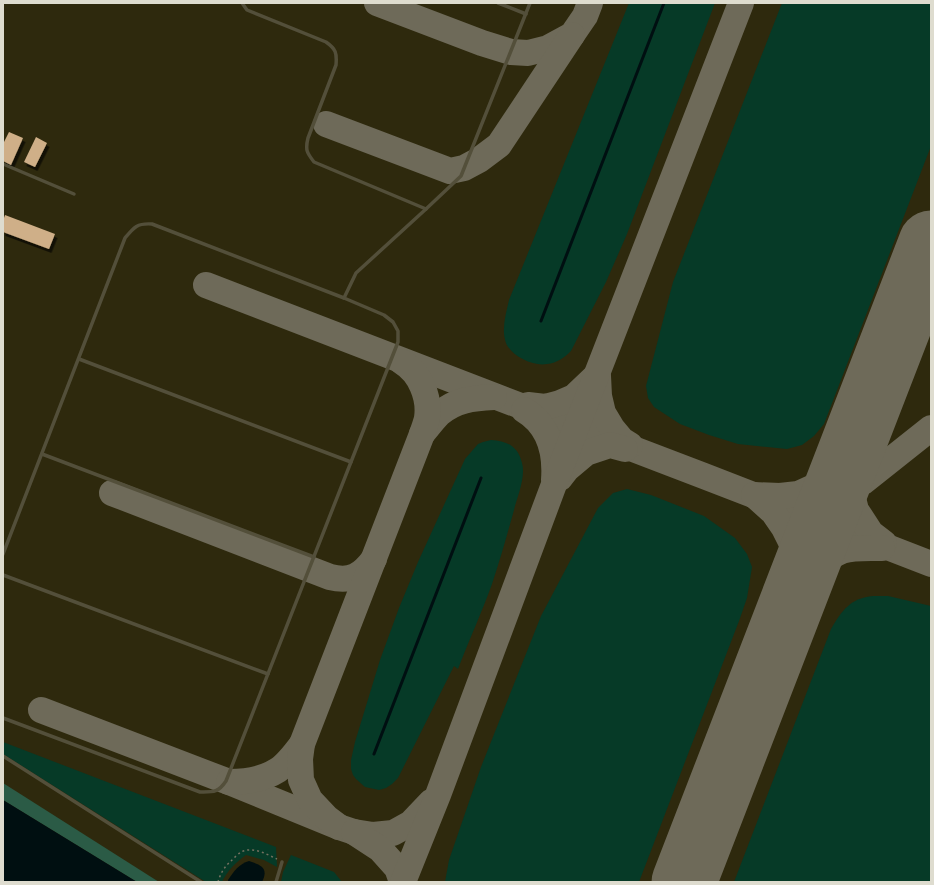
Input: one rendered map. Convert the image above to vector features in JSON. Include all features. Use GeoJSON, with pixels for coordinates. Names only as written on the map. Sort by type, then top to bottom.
{"type":"FeatureCollection","features":[{"type":"Feature","properties":{"kind":"lane"},"geometry":{"type":"LineString","coordinates":[[242,3],[247,10],[326,42],[333,47],[337,56],[336,65],[308,138],[306,147],[308,155],[314,162],[426,209]]}},
{"type":"Feature","properties":{"kind":"lane"},"geometry":{"type":"LineString","coordinates":[[498,3],[526,14]]}},
{"type":"Feature","properties":{"kind":"lane"},"geometry":{"type":"LineString","coordinates":[[344,298],[356,273],[461,176],[530,3]]}},
{"type":"Feature","properties":{"kind":"lane"},"geometry":{"type":"LineString","coordinates":[[3,164],[74,194]]}},
{"type":"Feature","properties":{"kind":"lane"},"geometry":{"type":"LineString","coordinates":[[3,554],[125,238],[132,228],[142,224],[152,224],[344,298],[384,315],[393,322],[398,331],[398,342],[226,781],[222,787],[214,792],[200,792],[3,718]]}},
{"type":"Feature","properties":{"kind":"lane"},"geometry":{"type":"LineString","coordinates":[[79,359],[351,462]]}},
{"type":"Feature","properties":{"kind":"lane"},"geometry":{"type":"LineString","coordinates":[[42,454],[314,558]]}},
{"type":"Feature","properties":{"kind":"lane"},"geometry":{"type":"LineString","coordinates":[[3,575],[268,674]]}},
{"type":"Feature","properties":{"kind":"lane"},"geometry":{"type":"LineString","coordinates":[[3,756],[201,882]]}},
{"type":"Feature","properties":{"kind":"lane"},"geometry":{"type":"LineString","coordinates":[[276,882],[282,862]]}},
{"type":"Feature","properties":{"kind":"path"},"geometry":{"type":"LineString","coordinates":[[218,882],[219,877],[229,863],[240,853],[248,850],[257,851],[282,862]]}},
{"type":"Feature","properties":{"kind":"shaded area"},"geometry":{"type":"Polygon","coordinates":[[[3,3],[931,3],[931,882],[157,882],[3,785],[3,3]]]}},
{"type":"Feature","properties":{"kind":"shaded area"},"geometry":{"type":"Polygon","coordinates":[[[3,800],[137,882],[3,882],[3,800]]]}},
{"type":"Feature","properties":{"kind":"shaded area"},"geometry":{"type":"Polygon","coordinates":[[[249,861],[263,868],[265,873],[262,882],[228,882],[237,868],[249,861]]]}},
{"type":"Feature","properties":{"kind":"green space"},"geometry":{"type":"Polygon","coordinates":[[[629,3],[715,3],[627,234],[606,282],[571,351],[557,361],[536,364],[524,360],[518,356],[506,343],[504,327],[509,300],[629,3]]]}},
{"type":"Feature","properties":{"kind":"green space"},"geometry":{"type":"Polygon","coordinates":[[[782,3],[931,3],[931,146],[824,424],[814,436],[802,445],[787,449],[738,444],[680,424],[654,407],[648,398],[646,386],[673,282],[782,3]]]}},
{"type":"Feature","properties":{"kind":"green space"},"geometry":{"type":"Polygon","coordinates":[[[491,440],[507,443],[515,449],[520,457],[523,469],[521,487],[492,584],[458,669],[454,666],[398,778],[386,788],[379,790],[365,787],[353,775],[351,760],[380,660],[418,562],[465,459],[478,444],[491,440]]]}},
{"type":"Feature","properties":{"kind":"green space"},"geometry":{"type":"Polygon","coordinates":[[[627,489],[651,495],[704,516],[735,538],[747,554],[752,567],[747,598],[739,621],[639,882],[445,882],[449,860],[481,767],[541,616],[598,508],[613,493],[627,489]]]}},
{"type":"Feature","properties":{"kind":"green space"},"geometry":{"type":"Polygon","coordinates":[[[888,596],[931,606],[931,882],[734,882],[831,629],[843,611],[853,602],[865,597],[888,596]]]}},
{"type":"Feature","properties":{"kind":"green space"},"geometry":{"type":"Polygon","coordinates":[[[3,742],[276,847],[277,867],[264,860],[246,855],[232,867],[222,882],[206,882],[3,754],[3,742]]]}},
{"type":"Feature","properties":{"kind":"green space"},"geometry":{"type":"Polygon","coordinates":[[[3,783],[159,882],[137,882],[3,800],[3,783]]]}},
{"type":"Feature","properties":{"kind":"green space"},"geometry":{"type":"Polygon","coordinates":[[[291,855],[334,872],[342,882],[281,882],[283,872],[291,855]]]}},
{"type":"Feature","properties":{"kind":"building"},"geometry":{"type":"Polygon","coordinates":[[[9,132],[23,138],[11,165],[3,161],[3,144],[9,132]]]}},
{"type":"Feature","properties":{"kind":"building"},"geometry":{"type":"Polygon","coordinates":[[[36,137],[47,143],[35,167],[24,162],[36,137]]]}},
{"type":"Feature","properties":{"kind":"building"},"geometry":{"type":"Polygon","coordinates":[[[5,215],[55,234],[49,249],[3,232],[3,221],[5,215]]]}},
{"type":"Feature","properties":{"kind":"waterway"},"geometry":{"type":"LineString","coordinates":[[541,321],[664,3]]}},
{"type":"Feature","properties":{"kind":"waterway"},"geometry":{"type":"LineString","coordinates":[[374,754],[481,478]]}},
{"type":"Feature","properties":{"kind":"taxiway"},"geometry":{"type":"LineString","coordinates":[[377,3],[482,43],[511,52],[528,53],[548,48],[572,35],[585,16],[590,3]]}},
{"type":"Feature","properties":{"kind":"taxiway"},"geometry":{"type":"LineString","coordinates":[[403,882],[438,795],[553,487],[741,3]]}},
{"type":"Feature","properties":{"kind":"taxiway"},"geometry":{"type":"LineString","coordinates":[[326,124],[450,171],[464,168],[479,160],[499,145],[572,35]]}},
{"type":"Feature","properties":{"kind":"taxiway"},"geometry":{"type":"LineString","coordinates":[[206,285],[931,564]]}},
{"type":"Feature","properties":{"kind":"taxiway"},"geometry":{"type":"LineString","coordinates":[[339,827],[327,818],[310,800],[301,780],[300,759],[302,744],[427,420],[427,402],[419,379],[414,372],[402,362]]}},
{"type":"Feature","properties":{"kind":"taxiway"},"geometry":{"type":"LineString","coordinates":[[598,376],[599,396],[603,413],[612,428],[622,440],[630,445]]}},
{"type":"Feature","properties":{"kind":"taxiway"},"geometry":{"type":"LineString","coordinates":[[528,405],[545,407],[560,403],[574,397],[595,377]]}},
{"type":"Feature","properties":{"kind":"taxiway"},"geometry":{"type":"LineString","coordinates":[[422,434],[445,409],[472,399],[494,397]]}},
{"type":"Feature","properties":{"kind":"taxiway"},"geometry":{"type":"LineString","coordinates":[[524,410],[540,423],[549,440],[554,460],[554,480]]}},
{"type":"Feature","properties":{"kind":"taxiway"},"geometry":{"type":"LineString","coordinates":[[836,494],[850,490],[863,482],[931,428]]}},
{"type":"Feature","properties":{"kind":"taxiway"},"geometry":{"type":"LineString","coordinates":[[560,478],[567,469],[586,453],[610,445],[625,449]]}},
{"type":"Feature","properties":{"kind":"taxiway"},"geometry":{"type":"LineString","coordinates":[[796,592],[798,568],[793,546],[784,528],[773,512],[754,495],[780,496],[798,494],[820,484],[846,464],[856,510],[871,533],[884,543]]}},
{"type":"Feature","properties":{"kind":"taxiway"},"geometry":{"type":"LineString","coordinates":[[112,493],[330,577],[344,579],[355,576],[365,570],[374,559]]}},
{"type":"Feature","properties":{"kind":"taxiway"},"geometry":{"type":"LineString","coordinates":[[796,592],[816,568],[835,554],[851,549],[882,548]]}},
{"type":"Feature","properties":{"kind":"taxiway"},"geometry":{"type":"LineString","coordinates":[[41,710],[354,832],[373,835],[393,833],[411,823],[431,802]]}},
{"type":"Feature","properties":{"kind":"taxiway"},"geometry":{"type":"LineString","coordinates":[[229,782],[255,779],[273,773],[285,765],[302,744]]}},
{"type":"Feature","properties":{"kind":"taxiway"},"geometry":{"type":"LineString","coordinates":[[354,832],[380,849],[397,868],[402,882]]}},
{"type":"Feature","properties":{"kind":"runway"},"geometry":{"type":"LineString","coordinates":[[684,882],[931,243]]}}]}
